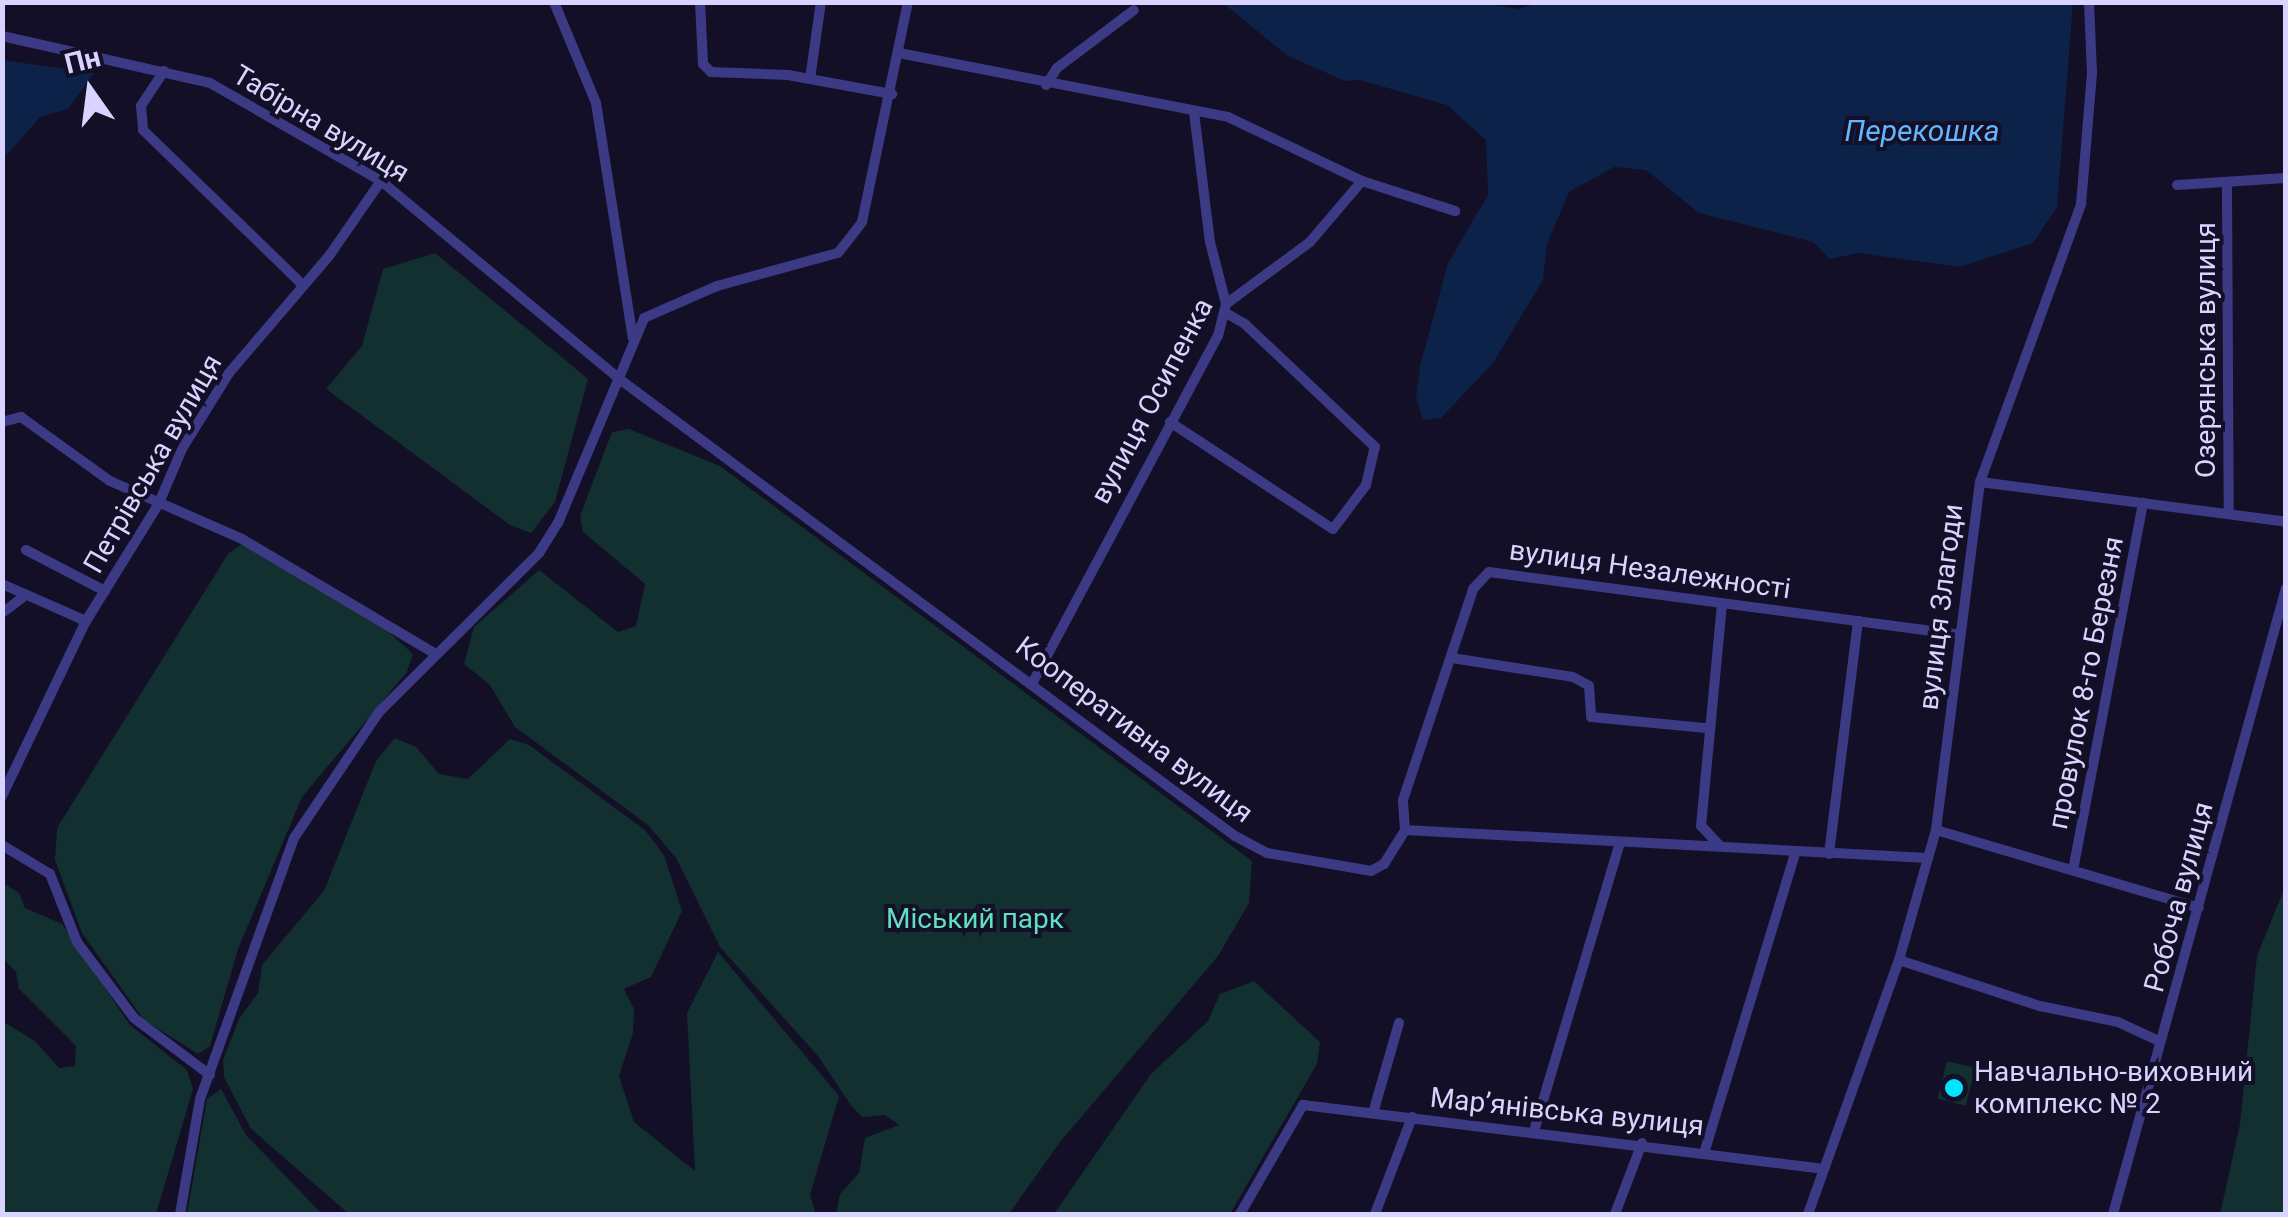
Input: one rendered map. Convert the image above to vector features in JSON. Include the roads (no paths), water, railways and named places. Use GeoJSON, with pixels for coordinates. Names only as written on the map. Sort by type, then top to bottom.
{"type":"FeatureCollection","features":[{"type":"Feature","properties":{"kind":"street"},"geometry":{"type":"LineString","coordinates":[[700,2],[703,64],[711,72],[810,79],[892,94]]}},
{"type":"Feature","properties":{"kind":"street"},"geometry":{"type":"LineString","coordinates":[[810,79],[821,2]]}},
{"type":"Feature","properties":{"kind":"street"},"geometry":{"type":"LineString","coordinates":[[180,1214],[183,1174],[210,1075],[294,838],[380,712],[434,652],[540,553],[644,318],[716,286],[838,253],[862,222],[892,94],[908,2]]}},
{"type":"Feature","properties":{"kind":"street","name":"вулиця Злагоди"},"geometry":{"type":"LineString","coordinates":[[1808,1214],[1900,960],[1936,830],[1980,482],[2081,204],[2092,72],[2089,2]]}},
{"type":"Feature","properties":{"kind":"street"},"geometry":{"type":"LineString","coordinates":[[554,3],[596,103],[634,332],[630,353]]}},
{"type":"Feature","properties":{"kind":"street"},"geometry":{"type":"LineString","coordinates":[[1046,86],[1057,68],[1134,10]]}},
{"type":"Feature","properties":{"kind":"street","name":"Табірна вулиця"},"geometry":{"type":"LineString","coordinates":[[2,36],[210,83],[382,181],[618,378]]}},
{"type":"Feature","properties":{"kind":"street"},"geometry":{"type":"LineString","coordinates":[[899,53],[1046,86],[1228,117],[1362,181],[1455,211]]}},
{"type":"Feature","properties":{"kind":"street"},"geometry":{"type":"LineString","coordinates":[[164,70],[140,106],[143,130],[302,284]]}},
{"type":"Feature","properties":{"kind":"street"},"geometry":{"type":"LineString","coordinates":[[1170,422],[1332,529],[1366,486],[1375,447],[1225,308],[1210,242],[1194,112]]}},
{"type":"Feature","properties":{"kind":"street"},"geometry":{"type":"LineString","coordinates":[[2177,185],[2227,186],[2286,178]]}},
{"type":"Feature","properties":{"kind":"street","name":"Петрівська вулиця"},"geometry":{"type":"LineString","coordinates":[[2,796],[86,621],[158,505],[182,447],[229,373],[382,181]]}},
{"type":"Feature","properties":{"kind":"street","name":"вулиця Осипенка"},"geometry":{"type":"LineString","coordinates":[[1032,682],[1170,422],[1225,308],[1310,242],[1362,181]]}},
{"type":"Feature","properties":{"kind":"street","name":"Озерянська вулиця"},"geometry":{"type":"LineString","coordinates":[[2227,186],[2230,514]]}},
{"type":"Feature","properties":{"kind":"street","name":"Кооперативна вулиця"},"geometry":{"type":"LineString","coordinates":[[618,378],[1032,682],[1234,836],[1267,852],[1371,871],[1384,864],[1405,830]]}},
{"type":"Feature","properties":{"kind":"street"},"geometry":{"type":"LineString","coordinates":[[2,422],[21,417],[67,455],[158,505],[242,539],[434,652]]}},
{"type":"Feature","properties":{"kind":"street"},"geometry":{"type":"LineString","coordinates":[[1980,482],[2286,522]]}},
{"type":"Feature","properties":{"kind":"street","name":"провулок 8-го Березня"},"geometry":{"type":"LineString","coordinates":[[2072,870],[2144,504]]}},
{"type":"Feature","properties":{"kind":"street"},"geometry":{"type":"LineString","coordinates":[[26,550],[105,592]]}},
{"type":"Feature","properties":{"kind":"street","name":"вулиця Незалежності"},"geometry":{"type":"LineString","coordinates":[[1405,830],[1403,800],[1472,589],[1489,572],[1960,635]]}},
{"type":"Feature","properties":{"kind":"street"},"geometry":{"type":"LineString","coordinates":[[2,584],[22,598],[86,621]]}},
{"type":"Feature","properties":{"kind":"street","name":"Робоча вулиця"},"geometry":{"type":"LineString","coordinates":[[2113,1214],[2286,588]]}},
{"type":"Feature","properties":{"kind":"street"},"geometry":{"type":"LineString","coordinates":[[2,612],[22,598]]}},
{"type":"Feature","properties":{"kind":"street"},"geometry":{"type":"LineString","coordinates":[[1719,845],[1700,826],[1706,728],[1722,604]]}},
{"type":"Feature","properties":{"kind":"street"},"geometry":{"type":"LineString","coordinates":[[1829,854],[1858,622]]}},
{"type":"Feature","properties":{"kind":"street"},"geometry":{"type":"LineString","coordinates":[[1452,658],[1572,677],[1589,686],[1592,718],[1706,728]]}},
{"type":"Feature","properties":{"kind":"street"},"geometry":{"type":"LineString","coordinates":[[1405,830],[1928,858]]}},
{"type":"Feature","properties":{"kind":"street"},"geometry":{"type":"LineString","coordinates":[[1936,830],[2199,908]]}},
{"type":"Feature","properties":{"kind":"street"},"geometry":{"type":"LineString","coordinates":[[1534,1131],[1620,843]]}},
{"type":"Feature","properties":{"kind":"street"},"geometry":{"type":"LineString","coordinates":[[2,845],[50,874],[77,942],[134,1018],[210,1075]]}},
{"type":"Feature","properties":{"kind":"street"},"geometry":{"type":"LineString","coordinates":[[1705,1150],[1795,852]]}},
{"type":"Feature","properties":{"kind":"street"},"geometry":{"type":"LineString","coordinates":[[1900,960],[2040,1006],[2118,1022],[2159,1041]]}},
{"type":"Feature","properties":{"kind":"street"},"geometry":{"type":"LineString","coordinates":[[1372,1112],[1399,1023]]}},
{"type":"Feature","properties":{"kind":"street","name":"Мар’янівська вулиця"},"geometry":{"type":"LineString","coordinates":[[1240,1214],[1303,1105],[1642,1142],[1824,1168]]}},
{"type":"Feature","properties":{"kind":"street"},"geometry":{"type":"LineString","coordinates":[[1375,1214],[1412,1117]]}},
{"type":"Feature","properties":{"kind":"street"},"geometry":{"type":"LineString","coordinates":[[1615,1214],[1642,1142]]}},
{"type":"Feature","properties":{"kind":"water","name":"Перекошка"},"geometry":{"type":"Polygon","coordinates":[[[1541,2],[2073,3],[2057,207],[2033,243],[1960,267],[1858,253],[1830,259],[1813,242],[1699,213],[1646,170],[1614,167],[1569,192],[1547,244],[1543,280],[1493,363],[1441,418],[1423,420],[1416,398],[1420,366],[1448,263],[1488,195],[1486,140],[1447,105],[1360,80],[1345,81],[1288,56],[1223,3],[1480,3],[1519,9],[1541,2]]]}},
{"type":"Feature","properties":{"kind":"water"},"geometry":{"type":"Polygon","coordinates":[[[3,60],[94,73],[68,109],[40,117],[3,159],[3,60]]]}},
{"type":"Feature","properties":{"kind":"place","name":"Навчально-виховний комплекс № 2"},"geometry":{"type":"Point","coordinates":[1954,1088]}},
{"type":"Feature","properties":{"kind":"park label","name":"Міський парк"},"geometry":{"type":"Point","coordinates":[975,919]}}]}
